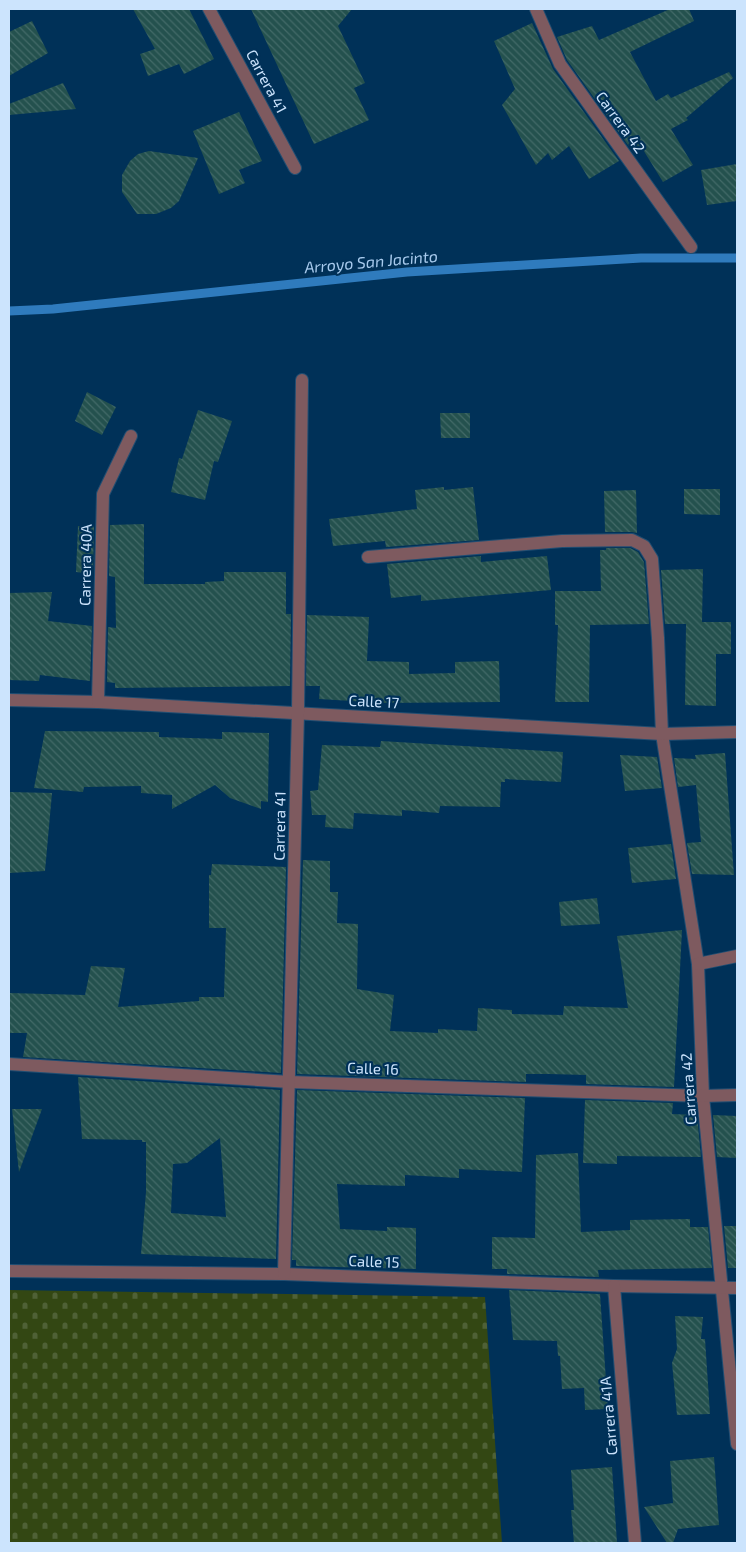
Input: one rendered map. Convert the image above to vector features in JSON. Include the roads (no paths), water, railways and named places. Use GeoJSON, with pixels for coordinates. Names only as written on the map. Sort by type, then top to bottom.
{"type":"FeatureCollection","features":[{"type":"Feature","properties":{"kind":"street","name":"Carrera 41"},"geometry":{"type":"LineString","coordinates":[[209,9],[295,168]]}},
{"type":"Feature","properties":{"kind":"street","name":"Carrera 42"},"geometry":{"type":"LineString","coordinates":[[536,9],[560,64],[692,247]]}},
{"type":"Feature","properties":{"kind":"street","name":"Carrera 41"},"geometry":{"type":"LineString","coordinates":[[284,1274],[298,713],[302,380]]}},
{"type":"Feature","properties":{"kind":"street","name":"Carrera 40A"},"geometry":{"type":"LineString","coordinates":[[98,702],[103,494],[131,436]]}},
{"type":"Feature","properties":{"kind":"street","name":"Carrera 42"},"geometry":{"type":"LineString","coordinates":[[368,557],[562,541],[632,540],[644,546],[652,559],[662,734],[698,964],[703,1096],[737,1444]]}},
{"type":"Feature","properties":{"kind":"street","name":"Calle 17"},"geometry":{"type":"LineString","coordinates":[[9,700],[98,702],[662,734],[737,732]]}},
{"type":"Feature","properties":{"kind":"street"},"geometry":{"type":"LineString","coordinates":[[698,964],[737,956]]}},
{"type":"Feature","properties":{"kind":"street","name":"Calle 16"},"geometry":{"type":"LineString","coordinates":[[9,1064],[290,1082],[703,1096],[737,1095]]}},
{"type":"Feature","properties":{"kind":"street","name":"Calle 15"},"geometry":{"type":"LineString","coordinates":[[9,1271],[284,1274],[614,1286],[737,1288]]}},
{"type":"Feature","properties":{"kind":"street","name":"Carrera 41A"},"geometry":{"type":"LineString","coordinates":[[614,1286],[635,1543]]}},
{"type":"Feature","properties":{"kind":"waterway","name":"Arroyo San Jacinto"},"geometry":{"type":"LineString","coordinates":[[9,311],[53,309],[407,272],[641,258],[737,258]]}}]}
